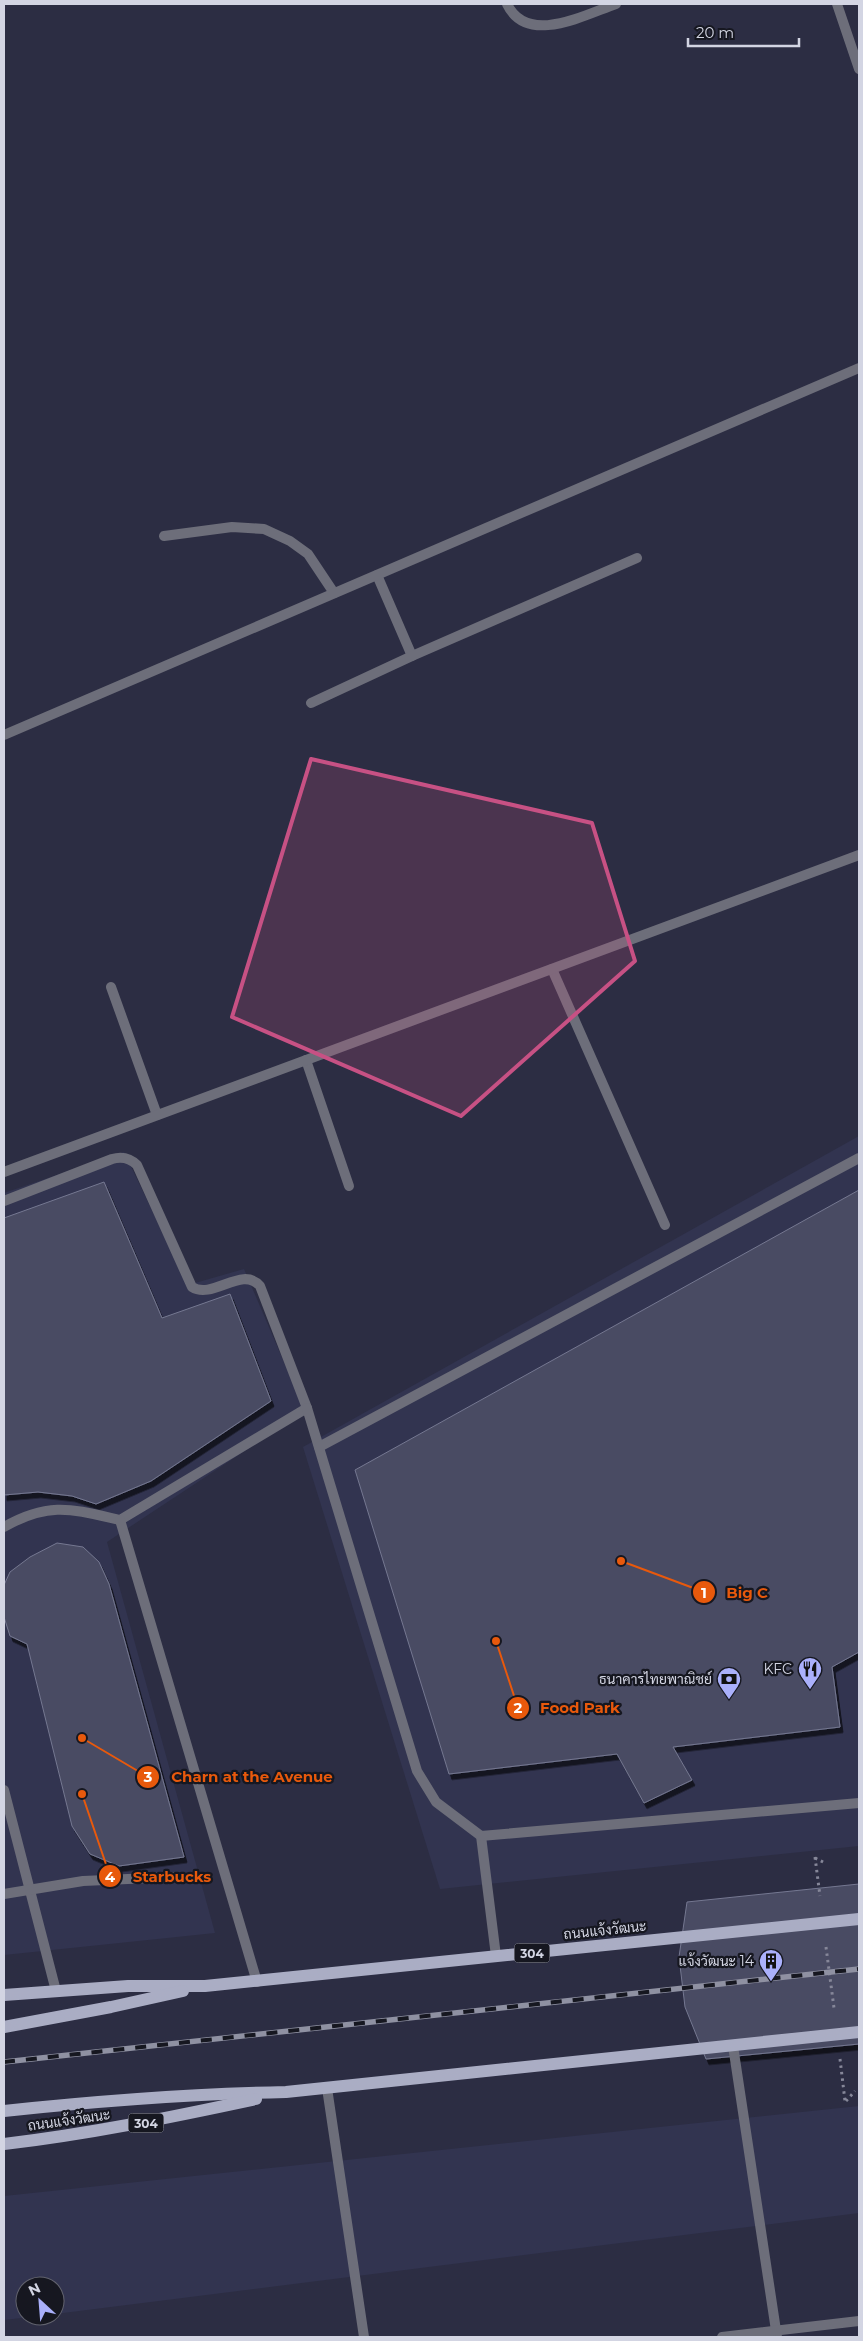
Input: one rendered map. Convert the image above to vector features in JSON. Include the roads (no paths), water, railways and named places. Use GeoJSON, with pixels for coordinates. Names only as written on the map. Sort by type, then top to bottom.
{"type":"FeatureCollection","features":[{"type":"Feature","properties":{"kind":"main road","name":"ถนนแจ้งวัฒนะ"},"geometry":{"type":"LineString","coordinates":[[4,1995],[128,1986],[205,1986],[257,1982],[859,1919]]}},
{"type":"Feature","properties":{"kind":"main road","name":"ถนนแจ้งวัฒนะ"},"geometry":{"type":"LineString","coordinates":[[4,2027],[111,2007],[205,1986]]}},
{"type":"Feature","properties":{"kind":"main road","name":"ถนนแจ้งวัฒนะ"},"geometry":{"type":"LineString","coordinates":[[4,2111],[192,2094],[286,2092],[859,2032]]}},
{"type":"Feature","properties":{"kind":"main road","name":"ถนนแจ้งวัฒนะ"},"geometry":{"type":"LineString","coordinates":[[4,2144],[145,2124],[286,2092]]}},
{"type":"Feature","properties":{"kind":"street"},"geometry":{"type":"LineString","coordinates":[[507,4],[512,14],[530,25],[550,26],[616,4]]}},
{"type":"Feature","properties":{"kind":"street"},"geometry":{"type":"LineString","coordinates":[[837,4],[859,69]]}},
{"type":"Feature","properties":{"kind":"street"},"geometry":{"type":"LineString","coordinates":[[4,735],[859,368]]}},
{"type":"Feature","properties":{"kind":"street"},"geometry":{"type":"LineString","coordinates":[[164,536],[232,527],[264,529],[290,541],[308,554],[334,593]]}},
{"type":"Feature","properties":{"kind":"street"},"geometry":{"type":"LineString","coordinates":[[311,703],[412,656],[637,558]]}},
{"type":"Feature","properties":{"kind":"street"},"geometry":{"type":"LineString","coordinates":[[377,575],[412,656]]}},
{"type":"Feature","properties":{"kind":"street"},"geometry":{"type":"LineString","coordinates":[[4,1172],[859,855]]}},
{"type":"Feature","properties":{"kind":"street"},"geometry":{"type":"LineString","coordinates":[[552,969],[665,1225]]}},
{"type":"Feature","properties":{"kind":"street"},"geometry":{"type":"LineString","coordinates":[[111,987],[157,1116]]}},
{"type":"Feature","properties":{"kind":"street"},"geometry":{"type":"LineString","coordinates":[[306,1060],[349,1186]]}},
{"type":"Feature","properties":{"kind":"street"},"geometry":{"type":"LineString","coordinates":[[4,1201],[112,1159],[123,1157],[132,1161],[136,1166],[192,1286],[199,1290],[208,1290],[245,1279],[253,1280],[260,1286],[307,1408],[417,1771],[436,1802],[481,1836],[859,1803]]}},
{"type":"Feature","properties":{"kind":"street"},"geometry":{"type":"LineString","coordinates":[[319,1447],[859,1158]]}},
{"type":"Feature","properties":{"kind":"street"},"geometry":{"type":"LineString","coordinates":[[4,1527],[39,1511],[58,1508],[120,1520],[307,1408]]}},
{"type":"Feature","properties":{"kind":"street"},"geometry":{"type":"LineString","coordinates":[[120,1520],[257,1982]]}},
{"type":"Feature","properties":{"kind":"street"},"geometry":{"type":"LineString","coordinates":[[4,1790],[28,1890],[56,1991]]}},
{"type":"Feature","properties":{"kind":"street"},"geometry":{"type":"LineString","coordinates":[[481,1836],[496,1956]]}},
{"type":"Feature","properties":{"kind":"street"},"geometry":{"type":"LineString","coordinates":[[4,1894],[83,1881],[173,1877]]}},
{"type":"Feature","properties":{"kind":"street"},"geometry":{"type":"LineString","coordinates":[[733,2046],[776,2334]]}},
{"type":"Feature","properties":{"kind":"street"},"geometry":{"type":"LineString","coordinates":[[327,2088],[364,2337]]}},
{"type":"Feature","properties":{"kind":"street"},"geometry":{"type":"LineString","coordinates":[[722,2337],[776,2334],[859,2321]]}},
{"type":"Feature","properties":{"kind":"railway"},"geometry":{"type":"LineString","coordinates":[[4,2062],[859,1969]]}},
{"type":"Feature","properties":{"kind":"place","name":"Big C"},"geometry":{"type":"Point","coordinates":[621,1561]}},
{"type":"Feature","properties":{"kind":"place","name":"Food Park"},"geometry":{"type":"Point","coordinates":[496,1641]}},
{"type":"Feature","properties":{"kind":"place","name":"KFC"},"geometry":{"type":"Point","coordinates":[810,1690]}},
{"type":"Feature","properties":{"kind":"place","name":"ธนาคารไทยพาณิชย์"},"geometry":{"type":"Point","coordinates":[729,1700]}},
{"type":"Feature","properties":{"kind":"place","name":"Charn at the Avenue"},"geometry":{"type":"Point","coordinates":[82,1738]}},
{"type":"Feature","properties":{"kind":"place","name":"Starbucks"},"geometry":{"type":"Point","coordinates":[82,1794]}},
{"type":"Feature","properties":{"kind":"place","name":"แจ้งวัฒนะ 14"},"geometry":{"type":"Point","coordinates":[771,1982]}}]}
